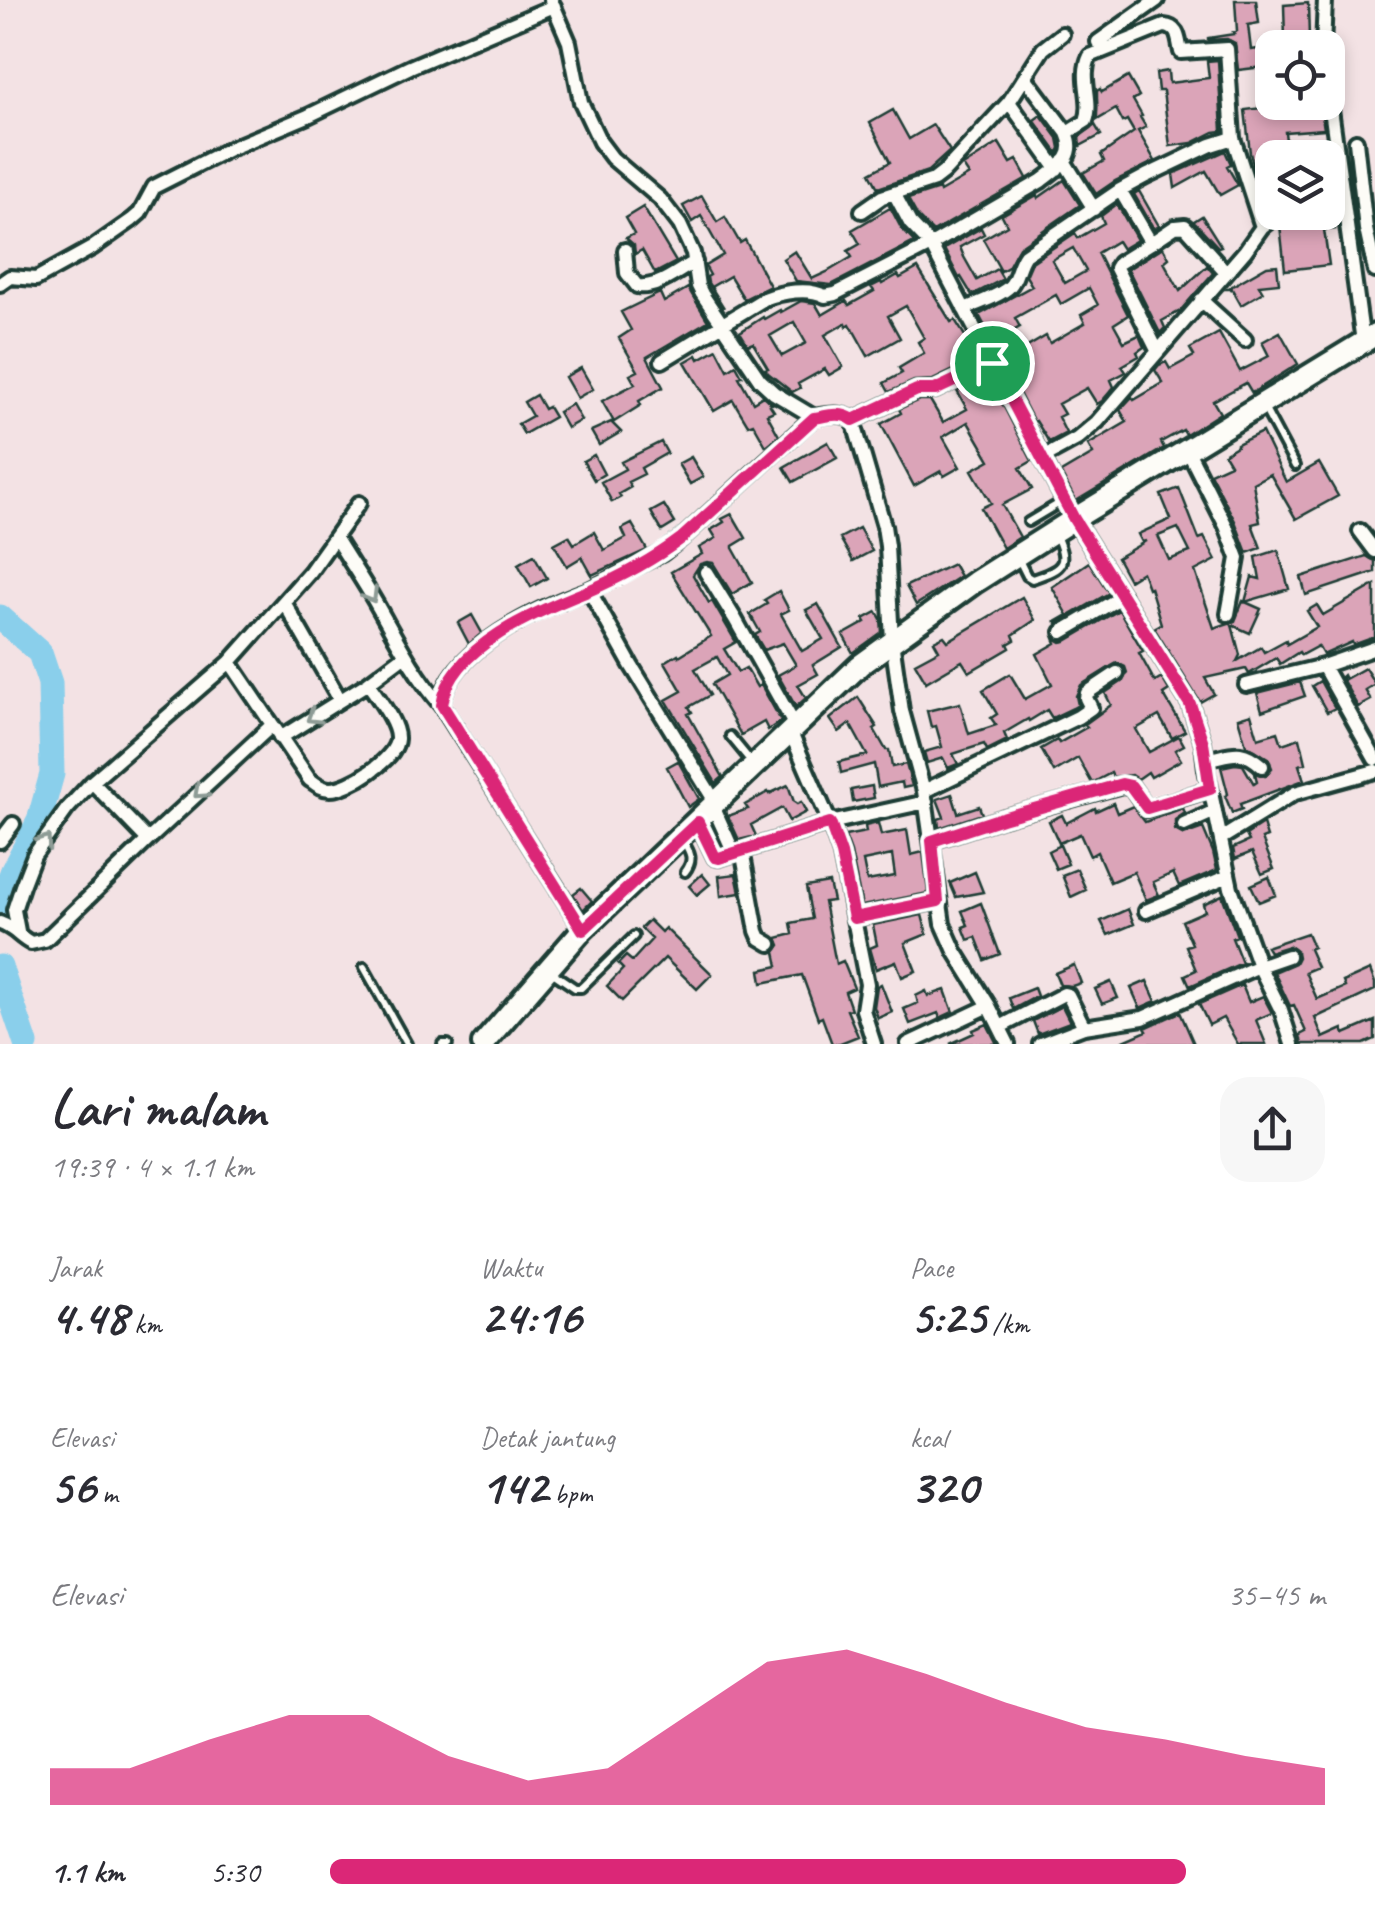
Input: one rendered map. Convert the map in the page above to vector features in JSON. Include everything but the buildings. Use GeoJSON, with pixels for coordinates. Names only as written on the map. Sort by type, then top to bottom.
{"type":"FeatureCollection","features":[{"type":"Feature","properties":{"kind":"main road"},"geometry":{"type":"LineString","coordinates":[[483,1044],[583,930],[860,665],[1054,532],[1070,510],[1188,451],[1369,339]]}},
{"type":"Feature","properties":{"kind":"street"},"geometry":{"type":"LineString","coordinates":[[1098,42],[1157,0]]}},
{"type":"Feature","properties":{"kind":"street"},"geometry":{"type":"LineString","coordinates":[[1323,30],[1324,0]]}},
{"type":"Feature","properties":{"kind":"street"},"geometry":{"type":"LineString","coordinates":[[0,284],[10,277],[36,279],[64,265],[140,213],[154,187],[229,148],[308,116],[553,3],[569,42],[580,102],[600,142],[612,158],[660,199],[685,234],[698,286],[760,380],[814,418]]}},
{"type":"Feature","properties":{"kind":"street"},"geometry":{"type":"LineString","coordinates":[[1067,132],[1086,122],[1089,113],[1084,72],[1090,56],[1164,26],[1176,30],[1181,52],[1228,49],[1233,138],[1258,232]]}},
{"type":"Feature","properties":{"kind":"street"},"geometry":{"type":"LineString","coordinates":[[862,210],[882,197],[934,180],[1009,102],[1043,49],[1062,34]]}},
{"type":"Feature","properties":{"kind":"street"},"geometry":{"type":"LineString","coordinates":[[662,360],[774,295],[812,291],[830,295],[931,245],[1017,196],[1061,165],[1072,144],[1025,78]]}},
{"type":"Feature","properties":{"kind":"street"},"geometry":{"type":"LineString","coordinates":[[1009,102],[1094,209]]}},
{"type":"Feature","properties":{"kind":"street"},"geometry":{"type":"LineString","coordinates":[[964,309],[1012,285],[1024,255],[1120,190],[1212,144],[1233,138]]}},
{"type":"Feature","properties":{"kind":"street"},"geometry":{"type":"LineString","coordinates":[[1356,141],[1375,272]]}},
{"type":"Feature","properties":{"kind":"street"},"geometry":{"type":"LineString","coordinates":[[1120,190],[1151,244]]}},
{"type":"Feature","properties":{"kind":"street"},"geometry":{"type":"LineString","coordinates":[[894,193],[910,223],[931,245],[1070,510],[1190,704],[1203,743],[1228,876],[1258,966],[1282,1010],[1292,1044]]}},
{"type":"Feature","properties":{"kind":"street"},"geometry":{"type":"LineString","coordinates":[[1158,350],[1116,268],[1119,263],[1175,227],[1185,226],[1226,272]]}},
{"type":"Feature","properties":{"kind":"street"},"geometry":{"type":"LineString","coordinates":[[1345,227],[1369,339]]}},
{"type":"Feature","properties":{"kind":"street"},"geometry":{"type":"LineString","coordinates":[[1042,458],[1077,439],[1096,422],[1260,230]]}},
{"type":"Feature","properties":{"kind":"street"},"geometry":{"type":"LineString","coordinates":[[1347,234],[1366,230]]}},
{"type":"Feature","properties":{"kind":"street"},"geometry":{"type":"LineString","coordinates":[[625,250],[627,273],[637,286],[646,288],[695,262]]}},
{"type":"Feature","properties":{"kind":"street"},"geometry":{"type":"LineString","coordinates":[[1201,300],[1246,340]]}},
{"type":"Feature","properties":{"kind":"street"},"geometry":{"type":"LineString","coordinates":[[853,420],[917,390],[935,390],[992,363]]}},
{"type":"Feature","properties":{"kind":"street"},"geometry":{"type":"LineString","coordinates":[[432,694],[443,694],[454,673],[499,634],[540,610],[663,553],[814,418],[848,416],[853,420],[884,526],[892,641],[902,711],[925,796],[938,901],[948,936],[1008,1044]]}},
{"type":"Feature","properties":{"kind":"street"},"geometry":{"type":"LineString","coordinates":[[1188,451],[1238,558],[1228,614]]}},
{"type":"Feature","properties":{"kind":"street"},"geometry":{"type":"LineString","coordinates":[[359,503],[310,572],[230,662],[92,782],[67,809],[34,856],[9,927],[31,943],[45,940],[148,840],[276,732],[340,700],[404,656]]}},
{"type":"Feature","properties":{"kind":"street"},"geometry":{"type":"LineString","coordinates":[[1360,532],[1375,551]]}},
{"type":"Feature","properties":{"kind":"street"},"geometry":{"type":"LineString","coordinates":[[335,537],[404,656],[583,930]]}},
{"type":"Feature","properties":{"kind":"street"},"geometry":{"type":"LineString","coordinates":[[706,572],[736,619],[793,729],[830,823],[841,854],[854,918],[866,984],[863,1010],[874,1044]]}},
{"type":"Feature","properties":{"kind":"street"},"geometry":{"type":"LineString","coordinates":[[589,590],[715,804],[738,852],[760,938],[770,944]]}},
{"type":"Feature","properties":{"kind":"street"},"geometry":{"type":"LineString","coordinates":[[1062,632],[1123,596]]}},
{"type":"Feature","properties":{"kind":"street"},"geometry":{"type":"LineString","coordinates":[[284,602],[340,700]]}},
{"type":"Feature","properties":{"kind":"street"},"geometry":{"type":"LineString","coordinates":[[1246,684],[1322,666],[1375,648]]}},
{"type":"Feature","properties":{"kind":"street"},"geometry":{"type":"LineString","coordinates":[[230,662],[309,779],[334,790],[360,779],[392,753],[397,744],[398,733],[368,683]]}},
{"type":"Feature","properties":{"kind":"street"},"geometry":{"type":"LineString","coordinates":[[1322,666],[1375,759]]}},
{"type":"Feature","properties":{"kind":"street"},"geometry":{"type":"LineString","coordinates":[[698,822],[715,857],[925,796],[1078,717],[1091,708],[1087,692],[1117,673]]}},
{"type":"Feature","properties":{"kind":"street"},"geometry":{"type":"LineString","coordinates":[[1204,760],[1243,752],[1262,766]]}},
{"type":"Feature","properties":{"kind":"street"},"geometry":{"type":"LineString","coordinates":[[1222,838],[1296,793],[1375,772]]}},
{"type":"Feature","properties":{"kind":"street"},"geometry":{"type":"LineString","coordinates":[[92,782],[148,840]]}},
{"type":"Feature","properties":{"kind":"street"},"geometry":{"type":"LineString","coordinates":[[932,841],[1122,784],[1131,786],[1147,808],[1210,789]]}},
{"type":"Feature","properties":{"kind":"street"},"geometry":{"type":"LineString","coordinates":[[1184,826],[1215,811]]}},
{"type":"Feature","properties":{"kind":"street"},"geometry":{"type":"LineString","coordinates":[[0,841],[14,824]]}},
{"type":"Feature","properties":{"kind":"street"},"geometry":{"type":"LineString","coordinates":[[1146,912],[1228,876]]}},
{"type":"Feature","properties":{"kind":"street"},"geometry":{"type":"LineString","coordinates":[[854,918],[938,901]]}},
{"type":"Feature","properties":{"kind":"street"},"geometry":{"type":"LineString","coordinates":[[1040,1044],[1084,1027],[1143,1018],[1288,956]]}},
{"type":"Feature","properties":{"kind":"street"},"geometry":{"type":"LineString","coordinates":[[1000,1026],[1064,994],[1084,1027]]}},
{"type":"Feature","properties":{"kind":"street"},"geometry":{"type":"LineString","coordinates":[[908,1044],[989,1006]]}},
{"type":"Feature","properties":{"kind":"lane"},"geometry":{"type":"LineString","coordinates":[[1263,406],[1295,466]]}},
{"type":"Feature","properties":{"kind":"lane"},"geometry":{"type":"LineString","coordinates":[[1028,522],[1070,510]]}},
{"type":"Feature","properties":{"kind":"lane"},"geometry":{"type":"LineString","coordinates":[[1016,556],[1032,579],[1058,566],[1064,554],[1054,532]]}},
{"type":"Feature","properties":{"kind":"lane"},"geometry":{"type":"LineString","coordinates":[[730,736],[754,765]]}},
{"type":"Feature","properties":{"kind":"lane"},"geometry":{"type":"LineString","coordinates":[[682,838],[692,857],[685,872]]}},
{"type":"Feature","properties":{"kind":"lane"},"geometry":{"type":"LineString","coordinates":[[549,970],[575,988],[582,988],[634,936]]}},
{"type":"Feature","properties":{"kind":"lane"},"geometry":{"type":"LineString","coordinates":[[364,967],[407,1044]]}},
{"type":"Feature","properties":{"kind":"waterway"},"geometry":{"type":"LineString","coordinates":[[0,617],[40,653],[50,683],[52,774],[39,821],[0,904]]}},
{"type":"Feature","properties":{"kind":"waterway"},"geometry":{"type":"LineString","coordinates":[[0,967],[26,1044]]}},
{"type":"Feature","properties":{"kind":"route"},"geometry":{"type":"LineString","coordinates":[[992,363],[1074,519],[1182,688],[1203,743],[1210,789],[1145,808],[1131,786],[1122,784],[932,841],[938,901],[854,918],[841,854],[830,823],[719,858],[698,822],[583,930],[442,705],[454,673],[518,621],[663,553],[814,418],[838,414],[853,420],[917,390],[935,390],[992,363]]}}]}
